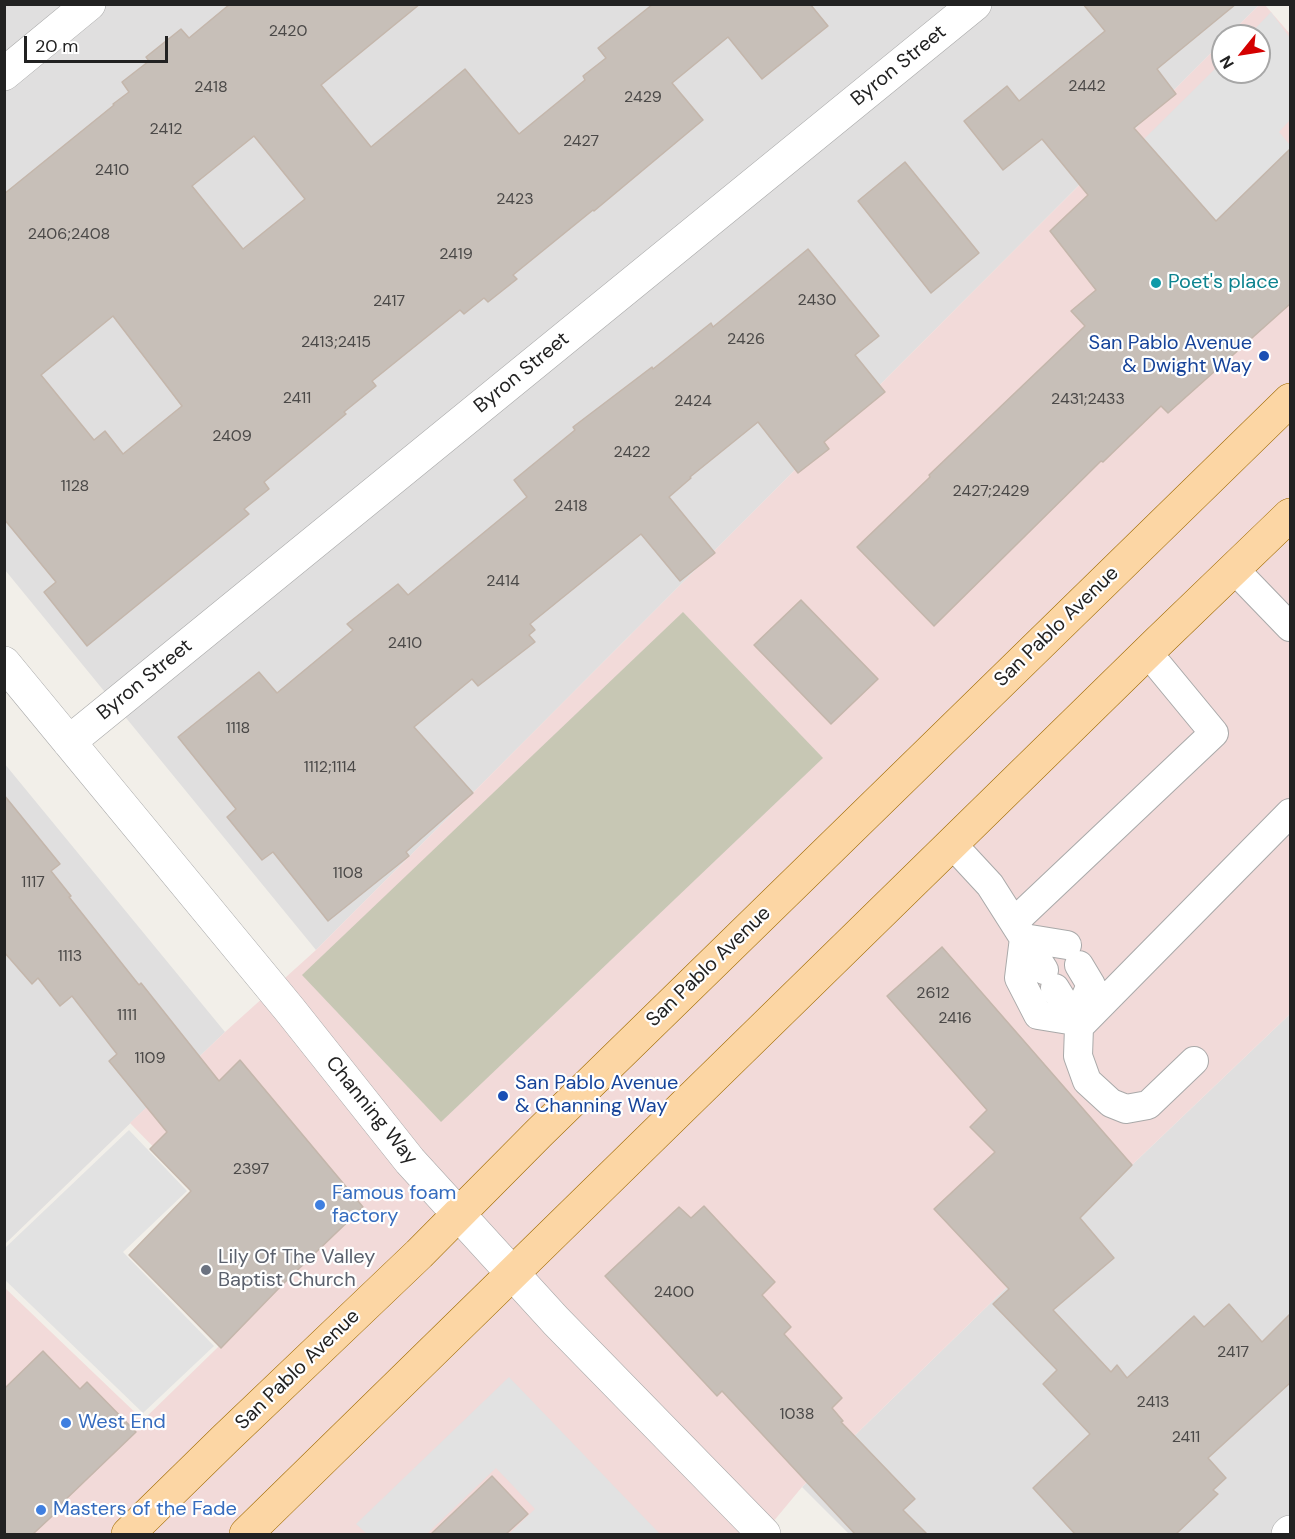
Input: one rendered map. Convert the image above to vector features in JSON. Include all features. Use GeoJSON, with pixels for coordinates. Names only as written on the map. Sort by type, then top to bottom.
{"type":"FeatureCollection","features":[{"type":"Feature","properties":{"kind":"main road","name":"San Pablo Avenue"},"geometry":{"type":"LineString","coordinates":[[128,1534],[1290,400]]}},
{"type":"Feature","properties":{"kind":"main road"},"geometry":{"type":"LineString","coordinates":[[246,1534],[1290,515]]}},
{"type":"Feature","properties":{"kind":"street"},"geometry":{"type":"LineString","coordinates":[[4,74],[89,4]]}},
{"type":"Feature","properties":{"kind":"street","name":"Byron Street"},"geometry":{"type":"LineString","coordinates":[[69,742],[975,4]]}},
{"type":"Feature","properties":{"kind":"street","name":"Channing Way"},"geometry":{"type":"LineString","coordinates":[[4,663],[290,1010],[410,1161],[556,1321],[765,1534]]}},
{"type":"Feature","properties":{"kind":"lane"},"geometry":{"type":"LineString","coordinates":[[1235,570],[1290,627]]}},
{"type":"Feature","properties":{"kind":"lane"},"geometry":{"type":"LineString","coordinates":[[1077,1024],[1038,1015],[1019,978],[1019,930],[1214,733],[1148,653]]}},
{"type":"Feature","properties":{"kind":"lane"},"geometry":{"type":"LineString","coordinates":[[1077,1024],[1290,813]]}},
{"type":"Feature","properties":{"kind":"lane"},"geometry":{"type":"LineString","coordinates":[[952,844],[990,885],[1077,1024]]}},
{"type":"Feature","properties":{"kind":"lane"},"geometry":{"type":"LineString","coordinates":[[1019,930],[1073,955],[1090,985],[1077,1024],[1078,1056],[1088,1081],[1111,1103],[1126,1109],[1148,1105],[1194,1061]]}},
{"type":"Feature","properties":{"kind":"shaded area"},"geometry":{"type":"Polygon","coordinates":[[[4,5],[1259,5],[1240,24],[1211,24],[1211,53],[316,950],[5,570],[4,5]]]}},
{"type":"Feature","properties":{"kind":"shaded area"},"geometry":{"type":"Polygon","coordinates":[[[1259,5],[1265,5],[1290,34],[1290,1014],[802,1487],[763,1534],[5,1534],[4,1287],[143,1420],[285,1282],[130,1123],[225,1032],[316,950],[1211,53],[1211,84],[1271,84],[1271,24],[1240,24],[1259,5]]]}},
{"type":"Feature","properties":{"kind":"shaded area"},"geometry":{"type":"Polygon","coordinates":[[[1271,12],[1290,38],[1290,120],[1279,132],[1290,145],[1290,149],[1216,221],[1144,139],[1211,73],[1211,84],[1271,84],[1271,24],[1260,24],[1271,12]]]}},
{"type":"Feature","properties":{"kind":"shaded area"},"geometry":{"type":"Polygon","coordinates":[[[683,612],[823,758],[441,1122],[302,975],[683,612]]]}},
{"type":"Feature","properties":{"kind":"shaded area"},"geometry":{"type":"Polygon","coordinates":[[[4,763],[225,1032],[5,1244],[4,1244],[4,763]]]}},
{"type":"Feature","properties":{"kind":"shaded area"},"geometry":{"type":"Polygon","coordinates":[[[1290,1014],[1290,1534],[849,1534],[802,1487],[1290,1014]]]}},
{"type":"Feature","properties":{"kind":"shaded area"},"geometry":{"type":"Polygon","coordinates":[[[129,1130],[187,1191],[123,1252],[214,1346],[143,1413],[4,1279],[5,1248],[129,1130]]]}},
{"type":"Feature","properties":{"kind":"shaded area"},"geometry":{"type":"Polygon","coordinates":[[[509,1377],[660,1534],[509,1534],[535,1509],[496,1468],[427,1534],[367,1534],[356,1524],[509,1377]]]}},
{"type":"Feature","properties":{"kind":"building"},"geometry":{"type":"Polygon","coordinates":[[[230,4],[420,4],[321,85],[371,147],[465,69],[519,134],[585,80],[583,76],[606,58],[598,48],[653,4],[810,4],[828,26],[762,79],[728,37],[672,83],[703,120],[513,275],[517,279],[488,302],[484,298],[464,314],[460,310],[372,381],[376,386],[264,482],[269,489],[244,509],[249,514],[87,646],[44,592],[56,582],[4,519],[4,194],[129,92],[122,82],[149,61],[146,57],[181,29],[189,38],[230,4]],[[254,136],[192,186],[243,249],[305,199],[254,136]],[[113,316],[41,375],[94,440],[105,431],[123,454],[182,406],[113,316]]]}},
{"type":"Feature","properties":{"kind":"building"},"geometry":{"type":"Polygon","coordinates":[[[1083,4],[1236,4],[1157,69],[1176,94],[1134,128],[1216,221],[1290,149],[1290,304],[1168,413],[1161,406],[1103,462],[1101,461],[934,626],[857,547],[1085,326],[1071,311],[1096,290],[1050,231],[1088,195],[1042,139],[1003,170],[964,121],[1007,86],[1019,101],[1105,31],[1083,4]]]}},
{"type":"Feature","properties":{"kind":"building"},"geometry":{"type":"Polygon","coordinates":[[[905,162],[979,253],[931,293],[858,201],[905,162]]]}},
{"type":"Feature","properties":{"kind":"building"},"geometry":{"type":"Polygon","coordinates":[[[808,249],[879,336],[855,355],[885,392],[824,442],[829,449],[798,473],[758,422],[669,497],[715,553],[680,581],[641,534],[530,624],[535,630],[529,635],[535,642],[478,686],[472,679],[414,727],[473,793],[406,852],[409,856],[328,921],[273,852],[262,860],[227,817],[236,809],[178,737],[259,672],[277,693],[353,630],[347,624],[398,584],[408,595],[527,497],[514,480],[575,430],[573,427],[652,367],[653,369],[711,323],[713,327],[808,249]]]}},
{"type":"Feature","properties":{"kind":"building"},"geometry":{"type":"Polygon","coordinates":[[[801,600],[878,679],[831,724],[754,645],[801,600]]]}},
{"type":"Feature","properties":{"kind":"building"},"geometry":{"type":"Polygon","coordinates":[[[4,795],[60,864],[51,871],[71,896],[69,897],[219,1081],[240,1060],[363,1207],[221,1348],[129,1255],[191,1191],[150,1149],[167,1132],[109,1061],[117,1054],[72,996],[60,1006],[38,978],[32,984],[4,952],[4,795]]]}},
{"type":"Feature","properties":{"kind":"building"},"geometry":{"type":"Polygon","coordinates":[[[942,947],[1132,1165],[1080,1218],[1114,1258],[1053,1310],[1111,1372],[1117,1365],[1127,1378],[1194,1316],[1204,1327],[1229,1304],[1262,1342],[1290,1314],[1290,1383],[1208,1458],[1226,1478],[1213,1490],[1218,1494],[1176,1534],[1075,1534],[1033,1488],[1090,1434],[1043,1384],[1057,1370],[993,1304],[1009,1289],[934,1209],[995,1152],[970,1127],[987,1110],[887,996],[942,947]]]}},
{"type":"Feature","properties":{"kind":"building"},"geometry":{"type":"Polygon","coordinates":[[[704,1206],[775,1282],[762,1295],[791,1327],[784,1334],[842,1398],[832,1408],[843,1421],[841,1422],[915,1499],[903,1510],[927,1534],[855,1534],[722,1391],[717,1396],[605,1276],[679,1207],[691,1218],[704,1206]]]}},
{"type":"Feature","properties":{"kind":"building"},"geometry":{"type":"Polygon","coordinates":[[[43,1351],[80,1389],[87,1382],[136,1432],[33,1534],[4,1534],[4,1389],[43,1351]]]}},
{"type":"Feature","properties":{"kind":"building"},"geometry":{"type":"Polygon","coordinates":[[[492,1476],[528,1514],[506,1534],[431,1534],[492,1476]]]}},
{"type":"Feature","properties":{"kind":"place","name":"Poet's place"},"geometry":{"type":"Point","coordinates":[1156,283]}},
{"type":"Feature","properties":{"kind":"place","name":"San Pablo Avenue & Dwight Way"},"geometry":{"type":"Point","coordinates":[1264,356]}},
{"type":"Feature","properties":{"kind":"place","name":"San Pablo Avenue & Channing Way"},"geometry":{"type":"Point","coordinates":[503,1096]}},
{"type":"Feature","properties":{"kind":"place","name":"Famous foam factory"},"geometry":{"type":"Point","coordinates":[320,1205]}},
{"type":"Feature","properties":{"kind":"place","name":"Lily Of The Valley Baptist Church"},"geometry":{"type":"Point","coordinates":[206,1270]}},
{"type":"Feature","properties":{"kind":"place","name":"West End"},"geometry":{"type":"Point","coordinates":[66,1423]}},
{"type":"Feature","properties":{"kind":"place","name":"Masters of the Fade"},"geometry":{"type":"Point","coordinates":[41,1510]}}]}
